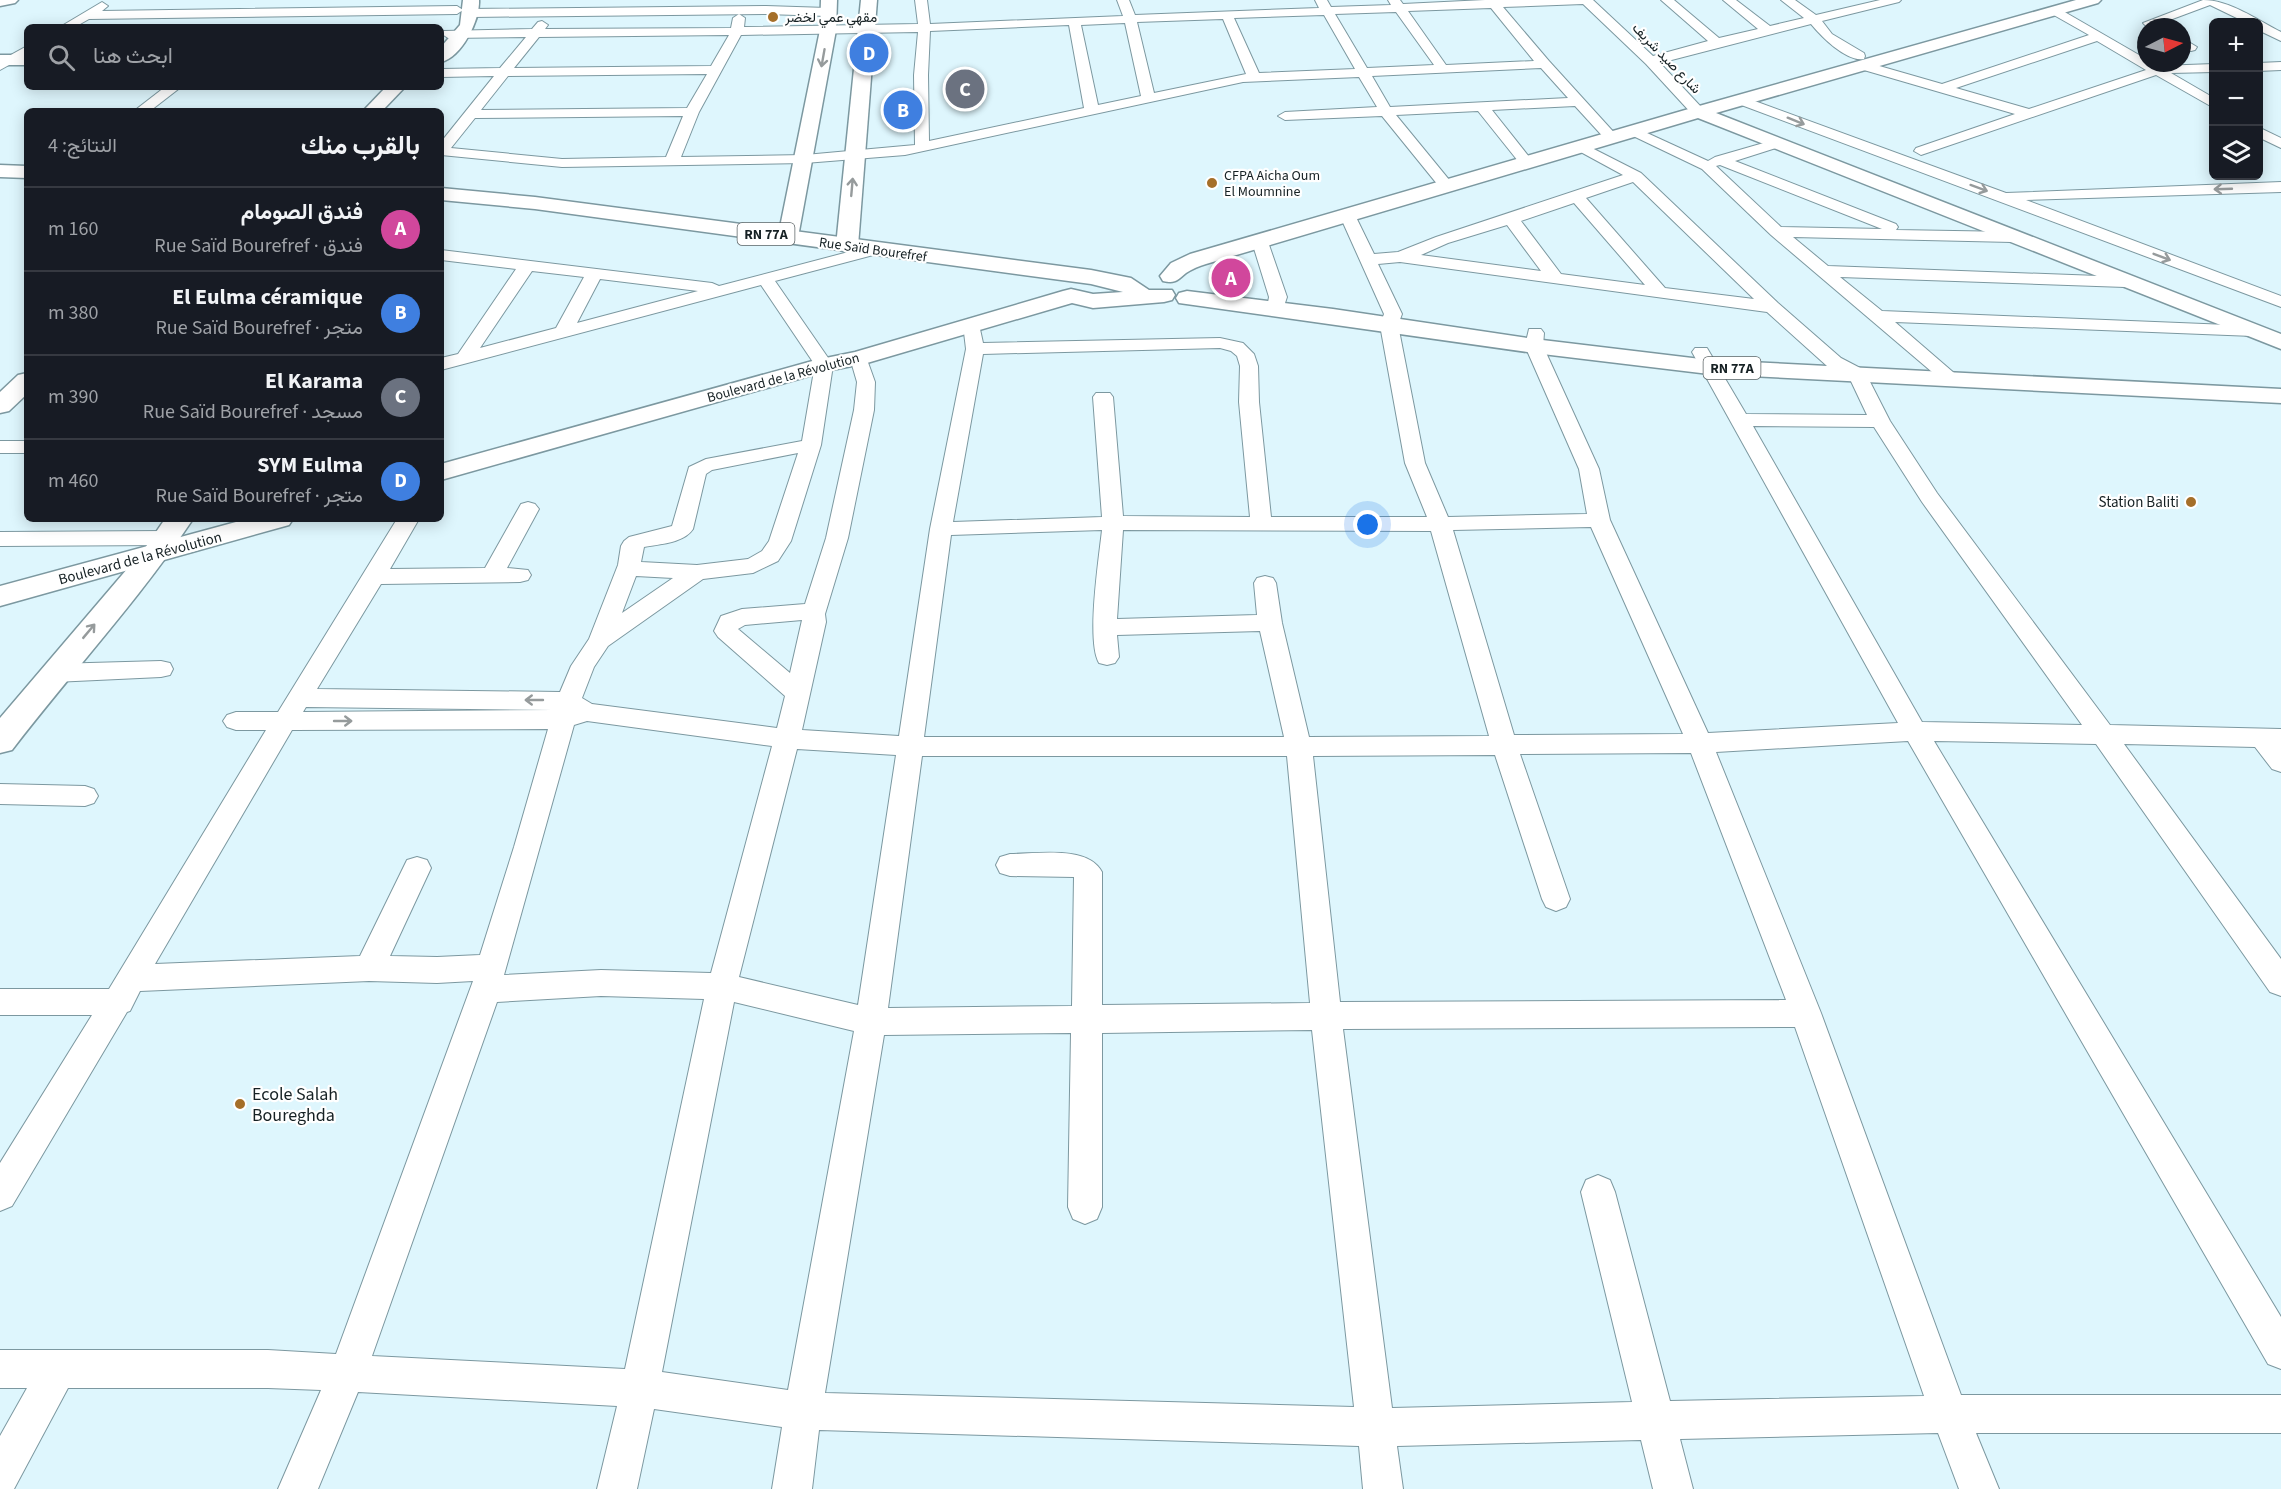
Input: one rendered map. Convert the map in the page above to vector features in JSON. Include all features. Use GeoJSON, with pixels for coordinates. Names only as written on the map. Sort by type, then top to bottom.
{"type":"FeatureCollection","features":[{"type":"Feature","properties":{"kind":"main road"},"geometry":{"type":"LineString","coordinates":[[847,246],[869,0]]}},
{"type":"Feature","properties":{"kind":"main road"},"geometry":{"type":"LineString","coordinates":[[1166,289],[1179,268],[1191,261],[1612,138],[2051,3],[2093,0]]}},
{"type":"Feature","properties":{"kind":"main road"},"geometry":{"type":"LineString","coordinates":[[444,51],[464,6]]}},
{"type":"Feature","properties":{"kind":"main road"},"geometry":{"type":"LineString","coordinates":[[788,237],[805,159],[825,11]]}},
{"type":"Feature","properties":{"kind":"main road"},"geometry":{"type":"LineString","coordinates":[[3,62],[24,60]]}},
{"type":"Feature","properties":{"kind":"main road"},"geometry":{"type":"LineString","coordinates":[[375,108],[393,90]]}},
{"type":"Feature","properties":{"kind":"main road"},"geometry":{"type":"LineString","coordinates":[[392,108],[409,90]]}},
{"type":"Feature","properties":{"kind":"main road"},"geometry":{"type":"LineString","coordinates":[[1698,112],[1774,144],[2281,342]]}},
{"type":"Feature","properties":{"kind":"main road"},"geometry":{"type":"LineString","coordinates":[[0,171],[24,172]]}},
{"type":"Feature","properties":{"kind":"main road","name":"Rue Saïd Bourefref"},"geometry":{"type":"LineString","coordinates":[[444,196],[536,203],[1166,289]]}},
{"type":"Feature","properties":{"kind":"main road"},"geometry":{"type":"LineString","coordinates":[[1166,289],[1254,244]]}},
{"type":"Feature","properties":{"kind":"main road","name":"Boulevard de la Révolution"},"geometry":{"type":"LineString","coordinates":[[444,471],[824,365],[973,336],[1071,296],[1093,301],[1166,289]]}},
{"type":"Feature","properties":{"kind":"main road","name":"RN 77A"},"geometry":{"type":"LineString","coordinates":[[1166,289],[1277,302],[1534,339],[1857,374],[1946,373],[2116,389],[2281,396]]}},
{"type":"Feature","properties":{"kind":"main road"},"geometry":{"type":"LineString","coordinates":[[1705,359],[1834,362],[1946,373],[2281,381]]}},
{"type":"Feature","properties":{"kind":"main road"},"geometry":{"type":"LineString","coordinates":[[0,406],[24,383]]}},
{"type":"Feature","properties":{"kind":"main road","name":"Boulevard de la Révolution"},"geometry":{"type":"LineString","coordinates":[[0,596],[166,537],[260,522]]}},
{"type":"Feature","properties":{"kind":"main road"},"geometry":{"type":"LineString","coordinates":[[0,741],[166,537]]}},
{"type":"Feature","properties":{"kind":"street"},"geometry":{"type":"LineString","coordinates":[[71,24],[113,0]]}},
{"type":"Feature","properties":{"kind":"street"},"geometry":{"type":"LineString","coordinates":[[298,13],[316,0]]}},
{"type":"Feature","properties":{"kind":"street"},"geometry":{"type":"LineString","coordinates":[[921,0],[924,27],[922,148]]}},
{"type":"Feature","properties":{"kind":"street"},"geometry":{"type":"LineString","coordinates":[[1123,0],[1130,19],[1148,98]]}},
{"type":"Feature","properties":{"kind":"street"},"geometry":{"type":"LineString","coordinates":[[87,15],[373,12],[464,6],[739,5],[766,10],[825,11],[868,30],[1227,15],[1325,5],[1586,0]]}},
{"type":"Feature","properties":{"kind":"street","name":"شارع صيد شريف"},"geometry":{"type":"LineString","coordinates":[[1586,0],[1651,61],[1698,112]]}},
{"type":"Feature","properties":{"kind":"street"},"geometry":{"type":"LineString","coordinates":[[1667,0],[1716,42]]}},
{"type":"Feature","properties":{"kind":"street"},"geometry":{"type":"LineString","coordinates":[[1729,0],[1769,32]]}},
{"type":"Feature","properties":{"kind":"street"},"geometry":{"type":"LineString","coordinates":[[1787,0],[1815,20],[1828,37],[1861,61],[1941,89],[2030,114]]}},
{"type":"Feature","properties":{"kind":"street"},"geometry":{"type":"LineString","coordinates":[[1651,61],[1716,42],[1815,20],[1862,3],[1895,0]]}},
{"type":"Feature","properties":{"kind":"street"},"geometry":{"type":"LineString","coordinates":[[2164,18],[2213,0],[2246,18]]}},
{"type":"Feature","properties":{"kind":"street"},"geometry":{"type":"LineString","coordinates":[[1492,1],[1544,64],[1612,138]]}},
{"type":"Feature","properties":{"kind":"street"},"geometry":{"type":"LineString","coordinates":[[1396,3],[1442,68]]}},
{"type":"Feature","properties":{"kind":"street"},"geometry":{"type":"LineString","coordinates":[[2051,3],[2099,36],[2137,58]]}},
{"type":"Feature","properties":{"kind":"street"},"geometry":{"type":"LineString","coordinates":[[444,147],[536,33],[549,5]]}},
{"type":"Feature","properties":{"kind":"street"},"geometry":{"type":"LineString","coordinates":[[672,160],[692,112],[737,31],[739,5]]}},
{"type":"Feature","properties":{"kind":"street"},"geometry":{"type":"LineString","coordinates":[[1325,5],[1386,111],[1447,187]]}},
{"type":"Feature","properties":{"kind":"street"},"geometry":{"type":"LineString","coordinates":[[451,36],[737,31],[825,11]]}},
{"type":"Feature","properties":{"kind":"street"},"geometry":{"type":"LineString","coordinates":[[359,24],[373,12]]}},
{"type":"Feature","properties":{"kind":"street"},"geometry":{"type":"LineString","coordinates":[[1227,15],[1254,77]]}},
{"type":"Feature","properties":{"kind":"street"},"geometry":{"type":"LineString","coordinates":[[1074,21],[1092,111]]}},
{"type":"Feature","properties":{"kind":"street"},"geometry":{"type":"LineString","coordinates":[[2263,27],[2281,37]]}},
{"type":"Feature","properties":{"kind":"street"},"geometry":{"type":"LineString","coordinates":[[1941,89],[2099,36]]}},
{"type":"Feature","properties":{"kind":"street"},"geometry":{"type":"LineString","coordinates":[[3,62],[24,52]]}},
{"type":"Feature","properties":{"kind":"street"},"geometry":{"type":"LineString","coordinates":[[444,151],[538,163],[855,157],[922,148],[1254,77],[1544,64]]}},
{"type":"Feature","properties":{"kind":"street"},"geometry":{"type":"LineString","coordinates":[[2263,67],[2281,66]]}},
{"type":"Feature","properties":{"kind":"street"},"geometry":{"type":"LineString","coordinates":[[2191,69],[2209,68]]}},
{"type":"Feature","properties":{"kind":"street"},"geometry":{"type":"LineString","coordinates":[[444,73],[716,70]]}},
{"type":"Feature","properties":{"kind":"street"},"geometry":{"type":"LineString","coordinates":[[2152,72],[2030,114],[1916,149],[2037,203],[2281,302]]}},
{"type":"Feature","properties":{"kind":"street"},"geometry":{"type":"LineString","coordinates":[[2161,72],[2209,101]]}},
{"type":"Feature","properties":{"kind":"street"},"geometry":{"type":"LineString","coordinates":[[145,108],[170,90]]}},
{"type":"Feature","properties":{"kind":"street"},"geometry":{"type":"LineString","coordinates":[[1750,95],[1889,140]]}},
{"type":"Feature","properties":{"kind":"street"},"geometry":{"type":"LineString","coordinates":[[1750,95],[1833,136],[2001,196],[2082,210],[2281,288]]}},
{"type":"Feature","properties":{"kind":"street"},"geometry":{"type":"LineString","coordinates":[[1285,116],[1579,102]]}},
{"type":"Feature","properties":{"kind":"street"},"geometry":{"type":"LineString","coordinates":[[1482,107],[1527,163]]}},
{"type":"Feature","properties":{"kind":"street"},"geometry":{"type":"LineString","coordinates":[[471,114],[692,112]]}},
{"type":"Feature","properties":{"kind":"street"},"geometry":{"type":"LineString","coordinates":[[1635,131],[1714,163],[1905,233]]}},
{"type":"Feature","properties":{"kind":"street"},"geometry":{"type":"LineString","coordinates":[[2263,133],[2281,144]]}},
{"type":"Feature","properties":{"kind":"street"},"geometry":{"type":"LineString","coordinates":[[1714,163],[1774,144]]}},
{"type":"Feature","properties":{"kind":"street"},"geometry":{"type":"LineString","coordinates":[[1582,147],[1636,176],[1772,307],[1834,362],[1857,374],[1880,421],[1929,497],[2002,594],[2281,983]]}},
{"type":"Feature","properties":{"kind":"street"},"geometry":{"type":"LineString","coordinates":[[1714,163],[1778,232],[1946,373]]}},
{"type":"Feature","properties":{"kind":"street"},"geometry":{"type":"LineString","coordinates":[[1400,257],[1442,240],[1636,176]]}},
{"type":"Feature","properties":{"kind":"street"},"geometry":{"type":"LineString","coordinates":[[2037,203],[2281,187]]}},
{"type":"Feature","properties":{"kind":"street"},"geometry":{"type":"LineString","coordinates":[[1577,197],[1661,293]]}},
{"type":"Feature","properties":{"kind":"street"},"geometry":{"type":"LineString","coordinates":[[2144,207],[2281,201]]}},
{"type":"Feature","properties":{"kind":"street"},"geometry":{"type":"LineString","coordinates":[[1348,216],[1391,320],[1415,463],[1440,524],[1504,744],[1556,899]]}},
{"type":"Feature","properties":{"kind":"street"},"geometry":{"type":"LineString","coordinates":[[1511,219],[1556,279]]}},
{"type":"Feature","properties":{"kind":"street"},"geometry":{"type":"LineString","coordinates":[[1778,232],[2012,237]]}},
{"type":"Feature","properties":{"kind":"street"},"geometry":{"type":"LineString","coordinates":[[1254,244],[1277,302]]}},
{"type":"Feature","properties":{"kind":"street"},"geometry":{"type":"LineString","coordinates":[[444,363],[875,250]]}},
{"type":"Feature","properties":{"kind":"street"},"geometry":{"type":"LineString","coordinates":[[447,256],[727,289]]}},
{"type":"Feature","properties":{"kind":"street"},"geometry":{"type":"LineString","coordinates":[[1367,260],[1400,257],[1772,307]]}},
{"type":"Feature","properties":{"kind":"street"},"geometry":{"type":"LineString","coordinates":[[464,358],[526,267]]}},
{"type":"Feature","properties":{"kind":"street"},"geometry":{"type":"LineString","coordinates":[[1824,271],[2124,282]]}},
{"type":"Feature","properties":{"kind":"street"},"geometry":{"type":"LineString","coordinates":[[562,334],[594,274]]}},
{"type":"Feature","properties":{"kind":"street"},"geometry":{"type":"LineString","coordinates":[[629,565],[635,568],[697,572],[753,566],[770,556],[780,542],[811,445],[824,365],[766,280]]}},
{"type":"Feature","properties":{"kind":"street"},"geometry":{"type":"LineString","coordinates":[[1877,316],[2253,331]]}},
{"type":"Feature","properties":{"kind":"street"},"geometry":{"type":"LineString","coordinates":[[792,1489],[802,1411],[871,1022],[941,529],[973,336],[1220,343],[1237,347],[1245,354],[1249,366],[1249,402],[1261,524]]}},
{"type":"Feature","properties":{"kind":"street"},"geometry":{"type":"LineString","coordinates":[[1534,339],[1589,469],[1599,520],[1700,743],[1806,1013],[1949,1414],[1979,1489]]}},
{"type":"Feature","properties":{"kind":"street"},"geometry":{"type":"LineString","coordinates":[[616,1489],[640,1388],[722,986],[787,739],[814,622],[813,614],[837,538],[864,410],[866,382],[859,358]]}},
{"type":"Feature","properties":{"kind":"street"},"geometry":{"type":"LineString","coordinates":[[1705,359],[1915,731],[2281,1351]]}},
{"type":"Feature","properties":{"kind":"street"},"geometry":{"type":"LineString","coordinates":[[1103,397],[1113,523],[1105,627],[1107,657]]}},
{"type":"Feature","properties":{"kind":"street"},"geometry":{"type":"LineString","coordinates":[[1739,420],[1880,421]]}},
{"type":"Feature","properties":{"kind":"street"},"geometry":{"type":"LineString","coordinates":[[298,1489],[347,1373],[488,978],[572,711],[583,666],[600,640],[629,565],[632,546],[637,542],[676,533],[682,529],[696,471],[706,465],[811,445]]}},
{"type":"Feature","properties":{"kind":"street"},"geometry":{"type":"LineString","coordinates":[[0,447],[24,447]]}},
{"type":"Feature","properties":{"kind":"street"},"geometry":{"type":"LineString","coordinates":[[492,575],[528,509]]}},
{"type":"Feature","properties":{"kind":"street"},"geometry":{"type":"LineString","coordinates":[[941,529],[1113,523],[1440,524],[1599,520]]}},
{"type":"Feature","properties":{"kind":"street"},"geometry":{"type":"LineString","coordinates":[[0,1194],[406,522]]}},
{"type":"Feature","properties":{"kind":"street"},"geometry":{"type":"LineString","coordinates":[[0,538],[166,537]]}},
{"type":"Feature","properties":{"kind":"street"},"geometry":{"type":"LineString","coordinates":[[600,640],[697,572]]}},
{"type":"Feature","properties":{"kind":"street"},"geometry":{"type":"LineString","coordinates":[[375,577],[520,575]]}},
{"type":"Feature","properties":{"kind":"street"},"geometry":{"type":"LineString","coordinates":[[1265,583],[1270,623],[1299,747],[1326,1016],[1383,1489]]}},
{"type":"Feature","properties":{"kind":"street"},"geometry":{"type":"LineString","coordinates":[[797,693],[726,631],[729,622],[742,617],[806,612],[813,614]]}},
{"type":"Feature","properties":{"kind":"street"},"geometry":{"type":"LineString","coordinates":[[1105,627],[1270,623]]}},
{"type":"Feature","properties":{"kind":"street"},"geometry":{"type":"LineString","coordinates":[[54,673],[161,669]]}},
{"type":"Feature","properties":{"kind":"street"},"geometry":{"type":"LineString","coordinates":[[236,721],[292,710],[572,711],[787,739],[909,746],[1299,747],[1700,743],[1915,731],[2103,736],[2271,737],[2281,762]]}},
{"type":"Feature","properties":{"kind":"street"},"geometry":{"type":"LineString","coordinates":[[0,794],[85,796]]}},
{"type":"Feature","properties":{"kind":"street"},"geometry":{"type":"LineString","coordinates":[[1011,865],[1077,865],[1084,867],[1088,872],[1085,1207]]}},
{"type":"Feature","properties":{"kind":"street"},"geometry":{"type":"LineString","coordinates":[[369,968],[417,868]]}},
{"type":"Feature","properties":{"kind":"street"},"geometry":{"type":"LineString","coordinates":[[0,1002],[369,968],[437,970],[488,978],[722,986],[871,1022],[1806,1013]]}},
{"type":"Feature","properties":{"kind":"street"},"geometry":{"type":"LineString","coordinates":[[1598,1192],[1673,1489]]}},
{"type":"Feature","properties":{"kind":"street"},"geometry":{"type":"LineString","coordinates":[[0,1475],[58,1368]]}},
{"type":"Feature","properties":{"kind":"street"},"geometry":{"type":"LineString","coordinates":[[0,1369],[268,1369],[640,1388],[802,1411],[1375,1427],[1949,1414],[2281,1414]]}},
{"type":"Feature","properties":{"kind":"place","name":"مقهي عمي لخضر"},"geometry":{"type":"Point","coordinates":[773,17]}},
{"type":"Feature","properties":{"kind":"place","name":"SYM Eulma"},"geometry":{"type":"Point","coordinates":[869,53]}},
{"type":"Feature","properties":{"kind":"place","name":"El Karama"},"geometry":{"type":"Point","coordinates":[965,89]}},
{"type":"Feature","properties":{"kind":"place","name":"El Eulma céramique"},"geometry":{"type":"Point","coordinates":[903,110]}},
{"type":"Feature","properties":{"kind":"place","name":"CFPA Aicha Oum El Moumnine"},"geometry":{"type":"Point","coordinates":[1212,183]}},
{"type":"Feature","properties":{"kind":"place","name":"فندق الصومام"},"geometry":{"type":"Point","coordinates":[1231,278]}},
{"type":"Feature","properties":{"kind":"place","name":"Station Baliti"},"geometry":{"type":"Point","coordinates":[2191,502]}},
{"type":"Feature","properties":{"kind":"place","name":"Ecole Salah Boureghda"},"geometry":{"type":"Point","coordinates":[240,1104]}}]}
